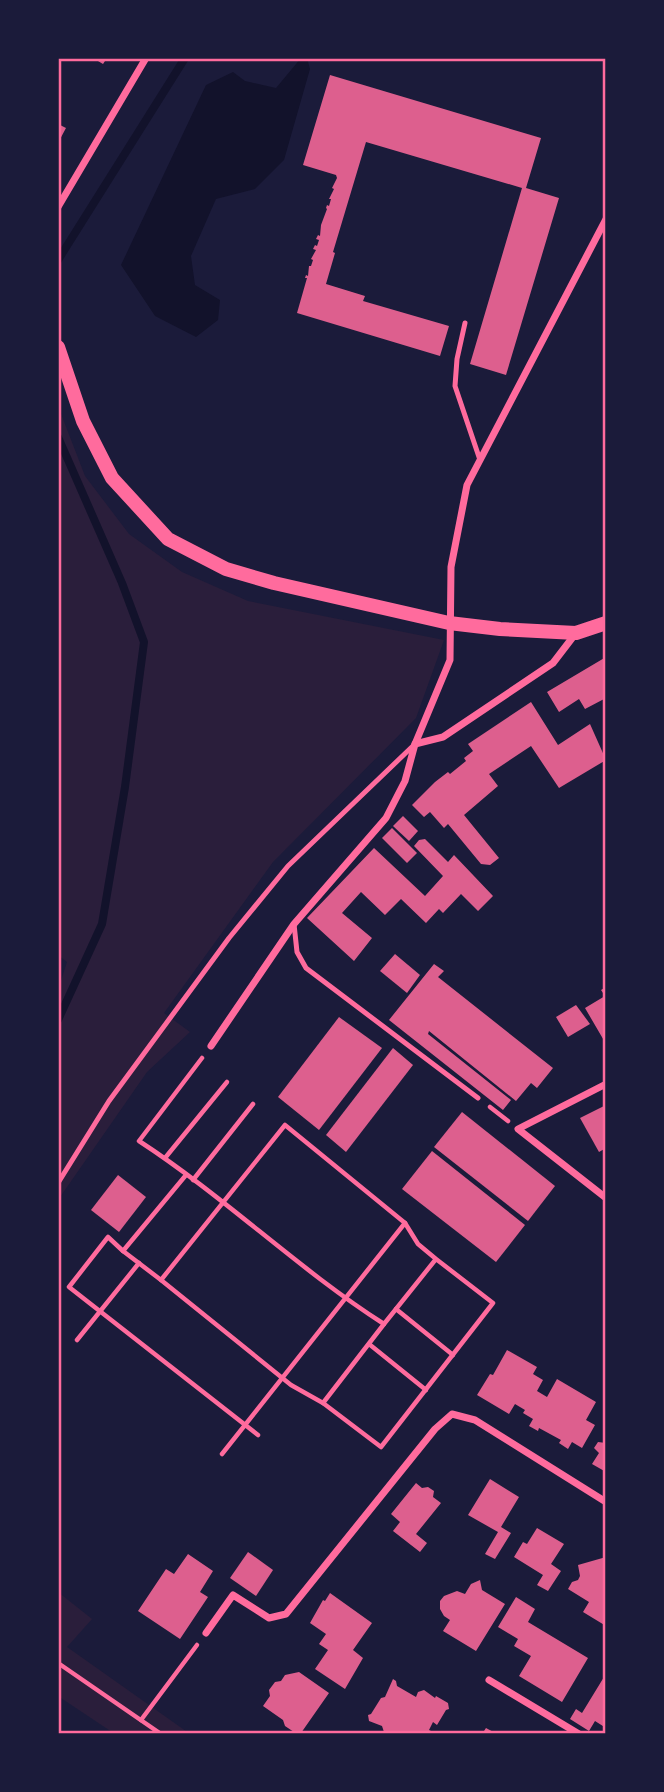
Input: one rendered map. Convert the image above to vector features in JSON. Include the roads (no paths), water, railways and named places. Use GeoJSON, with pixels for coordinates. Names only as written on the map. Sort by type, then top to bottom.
{"type":"FeatureCollection","features":[{"type":"Feature","properties":{"kind":"main road"},"geometry":{"type":"LineString","coordinates":[[58,347],[83,421],[112,478],[168,539],[226,569],[449,622],[500,629],[576,633],[606,623]]}},
{"type":"Feature","properties":{"kind":"street"},"geometry":{"type":"LineString","coordinates":[[58,207],[146,58]]}},
{"type":"Feature","properties":{"kind":"street"},"geometry":{"type":"LineString","coordinates":[[211,1046],[294,925],[386,818],[405,781],[415,744],[450,660],[451,567],[467,485],[606,219]]}},
{"type":"Feature","properties":{"kind":"street"},"geometry":{"type":"LineString","coordinates":[[415,744],[443,737],[553,663],[576,633]]}},
{"type":"Feature","properties":{"kind":"street"},"geometry":{"type":"LineString","coordinates":[[606,1084],[518,1129],[606,1198]]}},
{"type":"Feature","properties":{"kind":"street"},"geometry":{"type":"LineString","coordinates":[[206,1633],[233,1595],[269,1618],[286,1614],[435,1429],[452,1414],[475,1420],[606,1502]]}},
{"type":"Feature","properties":{"kind":"street"},"geometry":{"type":"LineString","coordinates":[[489,1680],[579,1734]]}},
{"type":"Feature","properties":{"kind":"lane"},"geometry":{"type":"LineString","coordinates":[[465,323],[457,359],[456,386],[480,460]]}},
{"type":"Feature","properties":{"kind":"lane"},"geometry":{"type":"LineString","coordinates":[[58,1182],[109,1101],[254,907],[288,866],[415,744]]}},
{"type":"Feature","properties":{"kind":"lane"},"geometry":{"type":"LineString","coordinates":[[294,925],[297,952],[306,968],[478,1098]]}},
{"type":"Feature","properties":{"kind":"waterway"},"geometry":{"type":"LineString","coordinates":[[58,260],[185,58]]}},
{"type":"Feature","properties":{"kind":"waterway"},"geometry":{"type":"LineString","coordinates":[[58,437],[122,583],[144,642],[125,787],[102,924],[58,1020]]}}]}
